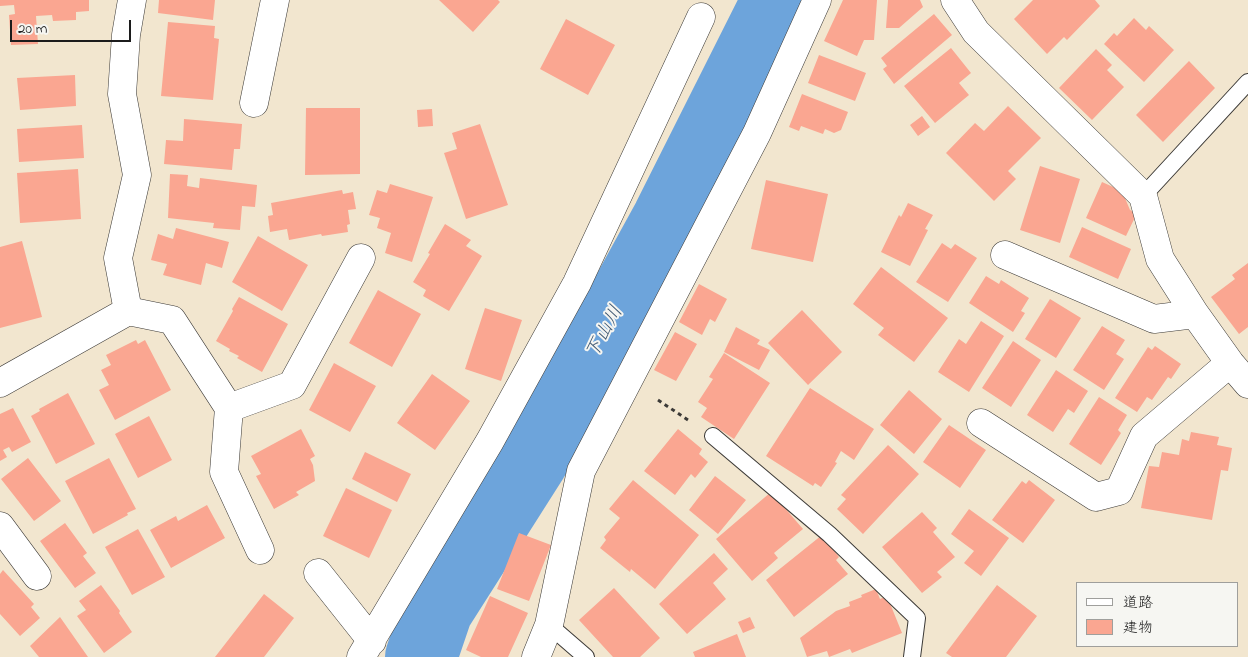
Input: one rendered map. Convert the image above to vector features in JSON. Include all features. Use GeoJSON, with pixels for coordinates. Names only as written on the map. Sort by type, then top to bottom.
{"type":"FeatureCollection","features":[{"type":"Feature","properties":{"kind":"street"},"geometry":{"type":"LineString","coordinates":[[128,311],[118,258],[137,175],[122,94],[126,35],[132,0]]}},
{"type":"Feature","properties":{"kind":"street"},"geometry":{"type":"LineString","coordinates":[[254,103],[274,0]]}},
{"type":"Feature","properties":{"kind":"street"},"geometry":{"type":"LineString","coordinates":[[536,657],[549,625],[581,471],[757,133],[817,0]]}},
{"type":"Feature","properties":{"kind":"street"},"geometry":{"type":"LineString","coordinates":[[955,0],[976,32],[1143,196],[1160,258],[1195,314],[1230,363],[1248,384]]}},
{"type":"Feature","properties":{"kind":"street"},"geometry":{"type":"LineString","coordinates":[[318,573],[367,649],[490,441],[577,283],[701,17]]}},
{"type":"Feature","properties":{"kind":"street"},"geometry":{"type":"LineString","coordinates":[[1005,255],[1154,319],[1195,314]]}},
{"type":"Feature","properties":{"kind":"street"},"geometry":{"type":"LineString","coordinates":[[229,408],[292,384],[361,258]]}},
{"type":"Feature","properties":{"kind":"street"},"geometry":{"type":"LineString","coordinates":[[0,383],[128,311],[172,320],[229,408],[224,472],[260,550]]}},
{"type":"Feature","properties":{"kind":"street"},"geometry":{"type":"LineString","coordinates":[[981,423],[1096,497],[1119,491],[1144,436],[1230,363]]}},
{"type":"Feature","properties":{"kind":"street"},"geometry":{"type":"LineString","coordinates":[[0,526],[37,576]]}},
{"type":"Feature","properties":{"kind":"lane"},"geometry":{"type":"LineString","coordinates":[[1143,196],[1248,82]]}},
{"type":"Feature","properties":{"kind":"lane"},"geometry":{"type":"LineString","coordinates":[[713,436],[829,534],[916,618],[912,657]]}},
{"type":"Feature","properties":{"kind":"lane"},"geometry":{"type":"LineString","coordinates":[[549,625],[586,657]]}},
{"type":"Feature","properties":{"kind":"path"},"geometry":{"type":"LineString","coordinates":[[628,380],[713,436]]}},
{"type":"Feature","properties":{"kind":"building"},"geometry":{"type":"Polygon","coordinates":[[[0,0],[89,0],[89,11],[76,12],[76,20],[53,21],[52,15],[36,16],[38,44],[11,45],[9,15],[15,14],[14,5],[0,6],[0,0]]]}},
{"type":"Feature","properties":{"kind":"building"},"geometry":{"type":"Polygon","coordinates":[[[159,0],[215,0],[213,20],[158,13],[159,0]]]}},
{"type":"Feature","properties":{"kind":"building"},"geometry":{"type":"Polygon","coordinates":[[[439,0],[498,0],[500,2],[473,32],[439,0]]]}},
{"type":"Feature","properties":{"kind":"building"},"geometry":{"type":"Polygon","coordinates":[[[843,0],[877,0],[874,40],[864,40],[857,56],[824,41],[843,0]]]}},
{"type":"Feature","properties":{"kind":"building"},"geometry":{"type":"Polygon","coordinates":[[[888,0],[920,0],[923,7],[899,28],[886,28],[888,0]]]}},
{"type":"Feature","properties":{"kind":"building"},"geometry":{"type":"Polygon","coordinates":[[[1033,0],[1095,0],[1100,6],[1067,40],[1064,37],[1047,54],[1014,19],[1033,0]]]}},
{"type":"Feature","properties":{"kind":"building"},"geometry":{"type":"Polygon","coordinates":[[[934,14],[952,35],[894,84],[883,69],[887,66],[881,58],[934,14]]]}},
{"type":"Feature","properties":{"kind":"building"},"geometry":{"type":"Polygon","coordinates":[[[1134,18],[1146,30],[1149,26],[1174,50],[1144,82],[1104,44],[1114,33],[1117,36],[1134,18]]]}},
{"type":"Feature","properties":{"kind":"building"},"geometry":{"type":"Polygon","coordinates":[[[566,19],[615,45],[588,95],[540,69],[566,19]]]}},
{"type":"Feature","properties":{"kind":"building"},"geometry":{"type":"Polygon","coordinates":[[[168,22],[215,26],[214,38],[219,39],[213,100],[161,96],[168,22]]]}},
{"type":"Feature","properties":{"kind":"building"},"geometry":{"type":"Polygon","coordinates":[[[951,48],[971,73],[959,83],[969,95],[935,123],[904,86],[951,48]]]}},
{"type":"Feature","properties":{"kind":"building"},"geometry":{"type":"Polygon","coordinates":[[[1096,49],[1112,65],[1107,70],[1124,87],[1092,120],[1059,88],[1096,49]]]}},
{"type":"Feature","properties":{"kind":"building"},"geometry":{"type":"Polygon","coordinates":[[[819,55],[866,73],[855,101],[808,83],[819,55]]]}},
{"type":"Feature","properties":{"kind":"building"},"geometry":{"type":"Polygon","coordinates":[[[1189,61],[1215,88],[1163,142],[1136,115],[1189,61]]]}},
{"type":"Feature","properties":{"kind":"building"},"geometry":{"type":"Polygon","coordinates":[[[75,75],[76,106],[20,110],[17,78],[75,75]]]}},
{"type":"Feature","properties":{"kind":"building"},"geometry":{"type":"Polygon","coordinates":[[[802,94],[848,112],[841,130],[834,133],[825,129],[823,134],[801,126],[799,131],[789,127],[802,94]]]}},
{"type":"Feature","properties":{"kind":"building"},"geometry":{"type":"Polygon","coordinates":[[[1008,106],[1041,138],[1008,171],[1016,179],[994,201],[946,153],[975,123],[984,131],[1008,106]]]}},
{"type":"Feature","properties":{"kind":"building"},"geometry":{"type":"Polygon","coordinates":[[[306,108],[360,108],[360,174],[305,175],[306,108]]]}},
{"type":"Feature","properties":{"kind":"building"},"geometry":{"type":"Polygon","coordinates":[[[432,109],[433,126],[418,127],[417,110],[432,109]]]}},
{"type":"Feature","properties":{"kind":"building"},"geometry":{"type":"Polygon","coordinates":[[[922,116],[930,127],[918,136],[910,125],[922,116]]]}},
{"type":"Feature","properties":{"kind":"building"},"geometry":{"type":"Polygon","coordinates":[[[184,119],[242,124],[240,149],[234,149],[232,170],[164,164],[166,140],[183,141],[184,119]]]}},
{"type":"Feature","properties":{"kind":"building"},"geometry":{"type":"Polygon","coordinates":[[[480,124],[508,205],[466,219],[444,153],[457,149],[452,133],[480,124]]]}},
{"type":"Feature","properties":{"kind":"building"},"geometry":{"type":"Polygon","coordinates":[[[82,125],[84,158],[19,162],[17,129],[82,125]]]}},
{"type":"Feature","properties":{"kind":"building"},"geometry":{"type":"Polygon","coordinates":[[[1040,166],[1080,179],[1060,243],[1020,230],[1040,166]]]}},
{"type":"Feature","properties":{"kind":"building"},"geometry":{"type":"Polygon","coordinates":[[[78,169],[81,219],[20,223],[17,173],[78,169]]]}},
{"type":"Feature","properties":{"kind":"building"},"geometry":{"type":"Polygon","coordinates":[[[170,174],[188,175],[187,186],[199,188],[200,178],[257,185],[255,207],[242,206],[240,230],[213,228],[214,223],[168,218],[170,174]]]}},
{"type":"Feature","properties":{"kind":"building"},"geometry":{"type":"Polygon","coordinates":[[[766,180],[828,194],[813,262],[751,249],[766,180]]]}},
{"type":"Feature","properties":{"kind":"building"},"geometry":{"type":"Polygon","coordinates":[[[1102,182],[1122,191],[1130,210],[1137,213],[1126,236],[1086,218],[1102,182]]]}},
{"type":"Feature","properties":{"kind":"building"},"geometry":{"type":"Polygon","coordinates":[[[390,184],[433,197],[412,262],[385,253],[391,233],[377,228],[380,218],[369,215],[377,190],[387,193],[390,184]]]}},
{"type":"Feature","properties":{"kind":"building"},"geometry":{"type":"Polygon","coordinates":[[[342,190],[343,194],[353,192],[356,209],[348,210],[350,224],[347,225],[348,232],[322,236],[321,234],[289,240],[287,229],[270,232],[268,216],[273,215],[271,203],[342,190]]]}},
{"type":"Feature","properties":{"kind":"building"},"geometry":{"type":"Polygon","coordinates":[[[908,203],[933,215],[925,229],[928,230],[910,266],[881,252],[899,215],[901,217],[908,203]]]}},
{"type":"Feature","properties":{"kind":"building"},"geometry":{"type":"Polygon","coordinates":[[[445,224],[471,240],[466,246],[482,256],[449,311],[423,296],[426,290],[413,282],[445,224]]]}},
{"type":"Feature","properties":{"kind":"building"},"geometry":{"type":"Polygon","coordinates":[[[1082,227],[1131,249],[1118,279],[1069,257],[1082,227]]]}},
{"type":"Feature","properties":{"kind":"building"},"geometry":{"type":"Polygon","coordinates":[[[176,228],[229,242],[222,268],[206,263],[201,285],[163,275],[167,264],[151,260],[158,234],[173,239],[176,228]]]}},
{"type":"Feature","properties":{"kind":"building"},"geometry":{"type":"Polygon","coordinates":[[[258,236],[308,265],[282,311],[232,282],[258,236]]]}},
{"type":"Feature","properties":{"kind":"building"},"geometry":{"type":"Polygon","coordinates":[[[22,241],[42,317],[0,328],[0,247],[22,241]]]}},
{"type":"Feature","properties":{"kind":"building"},"geometry":{"type":"Polygon","coordinates":[[[942,243],[951,249],[955,244],[977,258],[948,302],[916,282],[942,243]]]}},
{"type":"Feature","properties":{"kind":"building"},"geometry":{"type":"Polygon","coordinates":[[[1248,263],[1248,327],[1239,334],[1211,297],[1235,279],[1232,275],[1248,263]]]}},
{"type":"Feature","properties":{"kind":"building"},"geometry":{"type":"Polygon","coordinates":[[[881,267],[948,318],[914,362],[878,335],[884,328],[853,304],[881,267]]]}},
{"type":"Feature","properties":{"kind":"building"},"geometry":{"type":"Polygon","coordinates":[[[986,276],[999,284],[1001,280],[1029,298],[1021,311],[1025,313],[1013,332],[969,303],[986,276]]]}},
{"type":"Feature","properties":{"kind":"building"},"geometry":{"type":"Polygon","coordinates":[[[699,284],[727,299],[715,322],[710,319],[702,335],[679,322],[699,284]]]}},
{"type":"Feature","properties":{"kind":"building"},"geometry":{"type":"Polygon","coordinates":[[[378,290],[421,314],[392,367],[349,343],[378,290]]]}},
{"type":"Feature","properties":{"kind":"building"},"geometry":{"type":"Polygon","coordinates":[[[239,297],[288,324],[262,372],[237,358],[239,356],[216,341],[239,297]]]}},
{"type":"Feature","properties":{"kind":"building"},"geometry":{"type":"Polygon","coordinates":[[[1050,299],[1081,318],[1056,358],[1025,339],[1050,299]]]}},
{"type":"Feature","properties":{"kind":"building"},"geometry":{"type":"Polygon","coordinates":[[[485,308],[522,320],[501,381],[465,369],[485,308]]]}},
{"type":"Feature","properties":{"kind":"building"},"geometry":{"type":"Polygon","coordinates":[[[802,310],[842,352],[808,385],[768,343],[802,310]]]}},
{"type":"Feature","properties":{"kind":"building"},"geometry":{"type":"Polygon","coordinates":[[[981,321],[1004,336],[969,392],[938,372],[959,339],[966,344],[981,321]]]}},
{"type":"Feature","properties":{"kind":"building"},"geometry":{"type":"Polygon","coordinates":[[[1102,326],[1125,340],[1116,354],[1124,359],[1104,390],[1073,370],[1102,326]]]}},
{"type":"Feature","properties":{"kind":"building"},"geometry":{"type":"Polygon","coordinates":[[[736,327],[760,340],[757,344],[770,350],[759,370],[724,352],[736,327]]]}},
{"type":"Feature","properties":{"kind":"building"},"geometry":{"type":"Polygon","coordinates":[[[675,332],[697,344],[676,381],[654,370],[675,332]]]}},
{"type":"Feature","properties":{"kind":"building"},"geometry":{"type":"Polygon","coordinates":[[[136,340],[138,344],[145,340],[171,390],[115,420],[99,390],[109,385],[101,370],[111,365],[106,355],[136,340]]]}},
{"type":"Feature","properties":{"kind":"building"},"geometry":{"type":"Polygon","coordinates":[[[1013,341],[1041,360],[1011,407],[982,388],[1013,341]]]}},
{"type":"Feature","properties":{"kind":"building"},"geometry":{"type":"Polygon","coordinates":[[[1155,346],[1181,364],[1171,379],[1168,377],[1152,400],[1147,397],[1137,412],[1115,398],[1148,347],[1152,350],[1155,346]]]}},
{"type":"Feature","properties":{"kind":"building"},"geometry":{"type":"Polygon","coordinates":[[[724,353],[770,383],[734,439],[701,417],[707,408],[698,402],[713,379],[709,377],[724,353]]]}},
{"type":"Feature","properties":{"kind":"building"},"geometry":{"type":"Polygon","coordinates":[[[334,363],[376,386],[350,432],[309,410],[334,363]]]}},
{"type":"Feature","properties":{"kind":"building"},"geometry":{"type":"Polygon","coordinates":[[[1056,370],[1088,391],[1074,413],[1068,409],[1053,432],[1027,415],[1056,370]]]}},
{"type":"Feature","properties":{"kind":"building"},"geometry":{"type":"Polygon","coordinates":[[[432,374],[470,401],[435,450],[397,423],[432,374]]]}},
{"type":"Feature","properties":{"kind":"building"},"geometry":{"type":"Polygon","coordinates":[[[810,388],[874,429],[854,460],[841,451],[835,462],[837,463],[821,487],[815,483],[813,486],[766,456],[810,388]]]}},
{"type":"Feature","properties":{"kind":"building"},"geometry":{"type":"Polygon","coordinates":[[[909,390],[942,419],[914,454],[880,425],[909,390]]]}},
{"type":"Feature","properties":{"kind":"building"},"geometry":{"type":"Polygon","coordinates":[[[68,393],[95,444],[56,464],[31,416],[40,411],[39,409],[68,393]]]}},
{"type":"Feature","properties":{"kind":"building"},"geometry":{"type":"Polygon","coordinates":[[[1099,397],[1127,415],[1118,430],[1121,433],[1101,465],[1069,444],[1099,397]]]}},
{"type":"Feature","properties":{"kind":"building"},"geometry":{"type":"Polygon","coordinates":[[[13,408],[31,442],[12,452],[9,447],[3,450],[7,457],[0,461],[0,414],[13,408]]]}},
{"type":"Feature","properties":{"kind":"building"},"geometry":{"type":"Polygon","coordinates":[[[149,416],[172,460],[138,478],[115,434],[149,416]]]}},
{"type":"Feature","properties":{"kind":"building"},"geometry":{"type":"Polygon","coordinates":[[[949,425],[986,450],[960,488],[923,462],[949,425]]]}},
{"type":"Feature","properties":{"kind":"building"},"geometry":{"type":"Polygon","coordinates":[[[301,429],[315,456],[310,459],[313,465],[315,481],[296,492],[299,495],[274,509],[256,476],[261,474],[251,456],[301,429]]]}},
{"type":"Feature","properties":{"kind":"building"},"geometry":{"type":"Polygon","coordinates":[[[678,429],[702,449],[699,454],[708,462],[695,478],[691,474],[675,495],[644,471],[678,429]]]}},
{"type":"Feature","properties":{"kind":"building"},"geometry":{"type":"Polygon","coordinates":[[[1191,432],[1219,437],[1217,445],[1232,448],[1228,471],[1221,470],[1212,520],[1141,508],[1149,466],[1159,467],[1162,452],[1179,455],[1182,439],[1189,441],[1191,432]]]}},
{"type":"Feature","properties":{"kind":"building"},"geometry":{"type":"Polygon","coordinates":[[[888,445],[919,474],[863,534],[837,509],[846,499],[841,495],[888,445]]]}},
{"type":"Feature","properties":{"kind":"building"},"geometry":{"type":"Polygon","coordinates":[[[365,452],[411,474],[397,502],[352,479],[365,452]]]}},
{"type":"Feature","properties":{"kind":"building"},"geometry":{"type":"Polygon","coordinates":[[[28,458],[61,501],[34,521],[1,479],[28,458]]]}},
{"type":"Feature","properties":{"kind":"building"},"geometry":{"type":"Polygon","coordinates":[[[109,458],[136,509],[93,534],[65,481],[109,458]]]}},
{"type":"Feature","properties":{"kind":"building"},"geometry":{"type":"Polygon","coordinates":[[[715,476],[746,500],[718,534],[689,510],[715,476]]]}},
{"type":"Feature","properties":{"kind":"building"},"geometry":{"type":"Polygon","coordinates":[[[633,480],[699,535],[655,589],[631,569],[630,572],[600,548],[606,540],[604,537],[620,518],[609,509],[633,480]]]}},
{"type":"Feature","properties":{"kind":"building"},"geometry":{"type":"Polygon","coordinates":[[[1029,480],[1055,500],[1023,543],[992,520],[1022,481],[1026,484],[1029,480]]]}},
{"type":"Feature","properties":{"kind":"building"},"geometry":{"type":"Polygon","coordinates":[[[346,488],[392,510],[369,558],[323,536],[346,488]]]}},
{"type":"Feature","properties":{"kind":"building"},"geometry":{"type":"Polygon","coordinates":[[[771,492],[803,529],[774,553],[778,558],[752,581],[716,539],[771,492]]]}},
{"type":"Feature","properties":{"kind":"building"},"geometry":{"type":"Polygon","coordinates":[[[207,505],[225,538],[171,568],[150,530],[176,516],[178,521],[207,505]]]}},
{"type":"Feature","properties":{"kind":"building"},"geometry":{"type":"Polygon","coordinates":[[[969,509],[1009,538],[981,576],[964,563],[974,551],[951,534],[969,509]]]}},
{"type":"Feature","properties":{"kind":"building"},"geometry":{"type":"Polygon","coordinates":[[[922,512],[937,528],[933,532],[955,557],[937,572],[942,577],[922,593],[882,547],[922,512]]]}},
{"type":"Feature","properties":{"kind":"building"},"geometry":{"type":"Polygon","coordinates":[[[65,523],[87,553],[83,556],[96,573],[75,588],[40,541],[65,523]]]}},
{"type":"Feature","properties":{"kind":"building"},"geometry":{"type":"Polygon","coordinates":[[[138,529],[165,577],[132,595],[105,547],[138,529]]]}},
{"type":"Feature","properties":{"kind":"building"},"geometry":{"type":"Polygon","coordinates":[[[519,533],[551,545],[529,601],[497,589],[519,533]]]}},
{"type":"Feature","properties":{"kind":"building"},"geometry":{"type":"Polygon","coordinates":[[[822,535],[839,557],[836,560],[848,574],[794,617],[766,580],[822,535]]]}},
{"type":"Feature","properties":{"kind":"building"},"geometry":{"type":"Polygon","coordinates":[[[714,553],[728,569],[713,583],[726,599],[687,634],[659,604],[714,553]]]}},
{"type":"Feature","properties":{"kind":"building"},"geometry":{"type":"Polygon","coordinates":[[[3,570],[34,604],[31,607],[40,618],[20,636],[0,614],[0,574],[3,570]]]}},
{"type":"Feature","properties":{"kind":"building"},"geometry":{"type":"Polygon","coordinates":[[[101,585],[120,611],[119,613],[132,632],[104,653],[77,616],[86,610],[79,601],[101,585]]]}},
{"type":"Feature","properties":{"kind":"building"},"geometry":{"type":"Polygon","coordinates":[[[997,585],[1037,616],[1006,657],[952,657],[946,653],[997,585]]]}},
{"type":"Feature","properties":{"kind":"building"},"geometry":{"type":"Polygon","coordinates":[[[614,588],[660,638],[640,657],[613,657],[579,620],[614,588]]]}},
{"type":"Feature","properties":{"kind":"building"},"geometry":{"type":"Polygon","coordinates":[[[876,589],[880,599],[887,596],[902,633],[852,653],[850,649],[829,657],[827,651],[807,657],[800,638],[836,611],[850,606],[849,602],[876,589]]]}},
{"type":"Feature","properties":{"kind":"building"},"geometry":{"type":"Polygon","coordinates":[[[264,594],[294,618],[264,657],[215,657],[264,594]]]}},
{"type":"Feature","properties":{"kind":"building"},"geometry":{"type":"Polygon","coordinates":[[[490,596],[528,613],[508,657],[481,657],[466,650],[490,596]]]}},
{"type":"Feature","properties":{"kind":"building"},"geometry":{"type":"Polygon","coordinates":[[[60,617],[88,657],[39,657],[30,646],[60,617]]]}},
{"type":"Feature","properties":{"kind":"building"},"geometry":{"type":"Polygon","coordinates":[[[750,617],[755,628],[743,633],[738,622],[750,617]]]}},
{"type":"Feature","properties":{"kind":"building"},"geometry":{"type":"Polygon","coordinates":[[[737,634],[746,657],[695,657],[693,652],[737,634]]]}},
{"type":"Feature","properties":{"kind":"waterway","name":"下山川"},"geometry":{"type":"LineString","coordinates":[[421,657],[437,610],[533,459],[590,361],[668,219],[778,0]]}}]}
